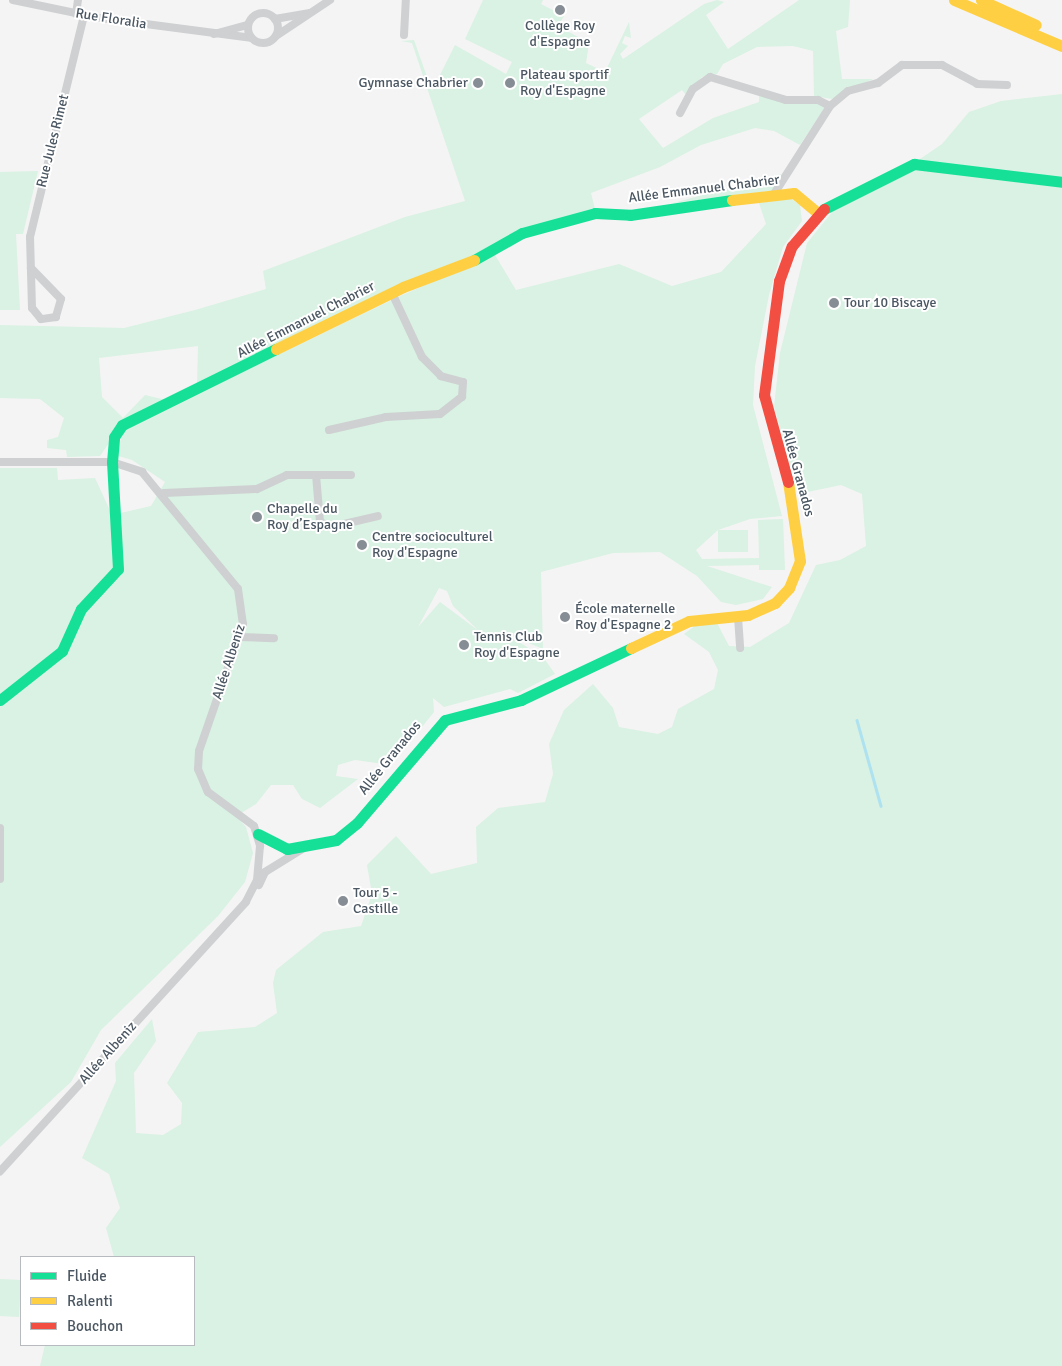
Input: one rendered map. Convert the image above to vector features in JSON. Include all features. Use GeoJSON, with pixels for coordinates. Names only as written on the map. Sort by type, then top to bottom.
{"type":"FeatureCollection","features":[{"type":"Feature","properties":{"kind":"street","name":"Rue Floralia"},"geometry":{"type":"LineString","coordinates":[[13,0],[80,15],[209,34],[251,38]]}},
{"type":"Feature","properties":{"kind":"street","name":"Rue Jules Rimet"},"geometry":{"type":"LineString","coordinates":[[31,268],[62,299],[56,317],[47,320],[35,315],[31,268],[32,227],[80,15],[78,0]]}},
{"type":"Feature","properties":{"kind":"street"},"geometry":{"type":"LineString","coordinates":[[321,7],[295,18],[275,19],[259,14],[248,25],[251,38],[265,44],[321,7],[330,0]]}},
{"type":"Feature","properties":{"kind":"street"},"geometry":{"type":"LineString","coordinates":[[404,35],[406,0]]}},
{"type":"Feature","properties":{"kind":"street"},"geometry":{"type":"LineString","coordinates":[[954,0],[1062,46]]}},
{"type":"Feature","properties":{"kind":"street"},"geometry":{"type":"LineString","coordinates":[[981,0],[1062,38]]}},
{"type":"Feature","properties":{"kind":"street"},"geometry":{"type":"LineString","coordinates":[[275,19],[276,36]]}},
{"type":"Feature","properties":{"kind":"street","name":"Rue Floralia"},"geometry":{"type":"LineString","coordinates":[[209,34],[248,25]]}},
{"type":"Feature","properties":{"kind":"street"},"geometry":{"type":"LineString","coordinates":[[774,194],[830,106],[848,91],[878,82],[902,65],[942,65],[977,84],[1007,85]]}},
{"type":"Feature","properties":{"kind":"street"},"geometry":{"type":"LineString","coordinates":[[680,114],[693,89],[710,77],[786,100],[818,100],[830,106]]}},
{"type":"Feature","properties":{"kind":"street","name":"Allée Granados"},"geometry":{"type":"LineString","coordinates":[[258,834],[278,848],[304,848],[328,843],[349,830],[444,720],[521,700],[688,621],[738,617],[757,613],[782,596],[800,561],[795,506],[766,415],[764,380],[782,269],[792,246],[817,212],[914,164],[1062,182]]}},
{"type":"Feature","properties":{"kind":"street","name":"Allée Emmanuel Chabrier"},"geometry":{"type":"LineString","coordinates":[[0,700],[62,651],[81,609],[118,569],[112,462],[114,437],[122,425],[392,293],[480,258],[522,233],[595,213],[630,215],[774,194],[794,193],[817,212]]}},
{"type":"Feature","properties":{"kind":"street"},"geometry":{"type":"LineString","coordinates":[[329,430],[386,417],[440,414],[462,397],[463,382],[440,376],[422,357],[392,293]]}},
{"type":"Feature","properties":{"kind":"street","name":"Allée Albeniz"},"geometry":{"type":"LineString","coordinates":[[0,462],[112,462],[142,472],[164,493],[238,589],[244,610],[240,637],[199,751],[198,769],[208,792],[245,816],[258,834],[260,860],[257,880],[246,902],[0,1171]]}},
{"type":"Feature","properties":{"kind":"street"},"geometry":{"type":"LineString","coordinates":[[164,493],[257,489],[287,475],[351,475]]}},
{"type":"Feature","properties":{"kind":"street"},"geometry":{"type":"LineString","coordinates":[[316,475],[320,522],[331,526],[378,516]]}},
{"type":"Feature","properties":{"kind":"street"},"geometry":{"type":"LineString","coordinates":[[738,617],[740,648]]}},
{"type":"Feature","properties":{"kind":"street"},"geometry":{"type":"LineString","coordinates":[[240,637],[274,638]]}},
{"type":"Feature","properties":{"kind":"street"},"geometry":{"type":"LineString","coordinates":[[0,828],[0,879]]}},
{"type":"Feature","properties":{"kind":"street","name":"Allée Granados"},"geometry":{"type":"LineString","coordinates":[[246,902],[265,872],[304,848]]}},
{"type":"Feature","properties":{"kind":"street","name":"Allée Albeniz"},"geometry":{"type":"LineString","coordinates":[[260,860],[265,872]]}},
{"type":"Feature","properties":{"kind":"green space"},"geometry":{"type":"Polygon","coordinates":[[[483,0],[543,0],[541,4],[564,16],[558,26],[589,43],[586,63],[605,72],[629,22],[631,38],[625,36],[622,43],[628,46],[620,54],[623,59],[704,4],[717,0],[724,2],[706,15],[728,49],[799,0],[850,0],[848,27],[836,31],[842,79],[873,79],[832,99],[814,96],[813,51],[793,46],[757,47],[723,64],[717,74],[702,77],[686,95],[682,90],[639,119],[663,148],[713,118],[759,102],[759,94],[819,101],[825,107],[800,145],[774,131],[755,128],[701,145],[660,167],[591,193],[595,209],[487,250],[197,387],[198,346],[99,358],[102,397],[123,418],[145,395],[166,400],[124,421],[100,456],[67,457],[66,450],[47,448],[47,440],[58,437],[64,418],[40,399],[0,398],[0,325],[124,328],[195,310],[266,289],[263,271],[405,217],[465,201],[412,43],[401,41],[414,40],[432,91],[455,45],[506,74],[512,62],[465,39],[483,0]]]}},
{"type":"Feature","properties":{"kind":"green space"},"geometry":{"type":"Polygon","coordinates":[[[1062,94],[1062,1366],[40,1366],[45,1346],[195,1346],[195,1256],[114,1256],[106,1228],[120,1208],[109,1174],[82,1158],[116,1081],[115,1063],[152,1019],[156,1041],[134,1073],[136,1133],[163,1135],[181,1124],[182,1103],[167,1083],[198,1032],[255,1027],[277,1013],[273,983],[276,970],[323,932],[361,926],[372,894],[367,865],[396,836],[431,874],[477,863],[476,827],[498,808],[545,802],[553,774],[549,744],[564,710],[593,684],[613,708],[619,727],[658,734],[672,727],[678,709],[714,689],[718,670],[709,652],[684,634],[700,622],[717,623],[729,646],[750,647],[789,623],[816,565],[840,560],[866,546],[862,494],[841,485],[798,494],[774,407],[780,353],[807,243],[833,211],[879,187],[942,144],[969,112],[1001,101],[1062,94]]]}},
{"type":"Feature","properties":{"kind":"green space"},"geometry":{"type":"Polygon","coordinates":[[[38,171],[23,234],[16,234],[20,310],[0,310],[0,172],[38,171]]]}},
{"type":"Feature","properties":{"kind":"green space"},"geometry":{"type":"Polygon","coordinates":[[[781,174],[772,191],[673,203],[781,174]]]}},
{"type":"Feature","properties":{"kind":"green space"},"geometry":{"type":"Polygon","coordinates":[[[790,198],[800,205],[802,221],[783,247],[769,295],[755,366],[753,405],[782,516],[750,519],[718,530],[696,550],[702,559],[759,558],[758,520],[783,519],[785,570],[759,570],[759,565],[707,566],[772,587],[763,599],[736,605],[721,602],[697,576],[660,552],[613,553],[541,572],[543,649],[503,632],[543,657],[555,674],[518,693],[510,689],[444,707],[433,698],[434,712],[401,753],[384,764],[355,760],[338,765],[336,776],[358,779],[320,808],[302,799],[293,785],[271,785],[256,804],[236,816],[246,827],[253,853],[245,882],[218,916],[101,1030],[71,1082],[0,1147],[0,468],[57,468],[58,480],[95,478],[112,515],[151,506],[165,482],[132,460],[115,455],[125,429],[400,296],[495,255],[516,290],[619,264],[672,286],[721,272],[766,224],[759,203],[790,198]],[[439,588],[418,627],[440,602],[479,631],[453,606],[447,591],[439,588]]]}},
{"type":"Feature","properties":{"kind":"green space"},"geometry":{"type":"Polygon","coordinates":[[[718,530],[748,530],[748,552],[718,552],[718,530]]]}},
{"type":"Feature","properties":{"kind":"green space"},"geometry":{"type":"Polygon","coordinates":[[[0,1279],[20,1280],[19,1317],[0,1316],[0,1279]]]}},
{"type":"Feature","properties":{"kind":"waterway"},"geometry":{"type":"LineString","coordinates":[[857,720],[881,806]]}},
{"type":"Feature","properties":{"kind":"traffic: fast"},"geometry":{"type":"LineString","coordinates":[[824,209],[914,164],[1062,182]]}},
{"type":"Feature","properties":{"kind":"traffic: fast"},"geometry":{"type":"LineString","coordinates":[[474,260],[522,233],[595,213],[630,215],[732,200]]}},
{"type":"Feature","properties":{"kind":"traffic: fast"},"geometry":{"type":"LineString","coordinates":[[0,700],[62,651],[81,609],[118,569],[112,462],[114,437],[122,425],[276,349]]}},
{"type":"Feature","properties":{"kind":"traffic: fast"},"geometry":{"type":"LineString","coordinates":[[258,834],[287,849],[336,840],[357,823],[445,720],[521,700],[631,648]]}},
{"type":"Feature","properties":{"kind":"traffic: slow"},"geometry":{"type":"LineString","coordinates":[[954,0],[1062,46]]}},
{"type":"Feature","properties":{"kind":"traffic: slow"},"geometry":{"type":"LineString","coordinates":[[981,0],[1036,25]]}},
{"type":"Feature","properties":{"kind":"traffic: slow"},"geometry":{"type":"LineString","coordinates":[[732,200],[794,193],[817,212]]}},
{"type":"Feature","properties":{"kind":"traffic: slow"},"geometry":{"type":"LineString","coordinates":[[276,349],[403,287],[474,260]]}},
{"type":"Feature","properties":{"kind":"traffic: slow"},"geometry":{"type":"LineString","coordinates":[[631,648],[689,621],[748,615],[775,603],[789,588],[800,561],[788,482]]}},
{"type":"Feature","properties":{"kind":"traffic: jam"},"geometry":{"type":"LineString","coordinates":[[788,482],[764,395],[779,281],[792,246],[824,209]]}},
{"type":"Feature","properties":{"kind":"place","name":"Collège Roy d'Espagne"},"geometry":{"type":"Point","coordinates":[560,10]}},
{"type":"Feature","properties":{"kind":"place","name":"Gymnase Chabrier"},"geometry":{"type":"Point","coordinates":[478,83]}},
{"type":"Feature","properties":{"kind":"place","name":"Plateau sportif Roy d'Espagne"},"geometry":{"type":"Point","coordinates":[510,83]}},
{"type":"Feature","properties":{"kind":"place","name":"Tour 10 Biscaye"},"geometry":{"type":"Point","coordinates":[834,303]}},
{"type":"Feature","properties":{"kind":"place","name":"Chapelle du Roy d’Espagne"},"geometry":{"type":"Point","coordinates":[257,517]}},
{"type":"Feature","properties":{"kind":"place","name":"Centre socioculturel Roy d'Espagne"},"geometry":{"type":"Point","coordinates":[362,545]}},
{"type":"Feature","properties":{"kind":"place","name":"École maternelle Roy d'Espagne 2"},"geometry":{"type":"Point","coordinates":[565,617]}},
{"type":"Feature","properties":{"kind":"place","name":"Tennis Club Roy d'Espagne"},"geometry":{"type":"Point","coordinates":[464,645]}},
{"type":"Feature","properties":{"kind":"place","name":"Tour 5 - Castille"},"geometry":{"type":"Point","coordinates":[343,901]}}]}
